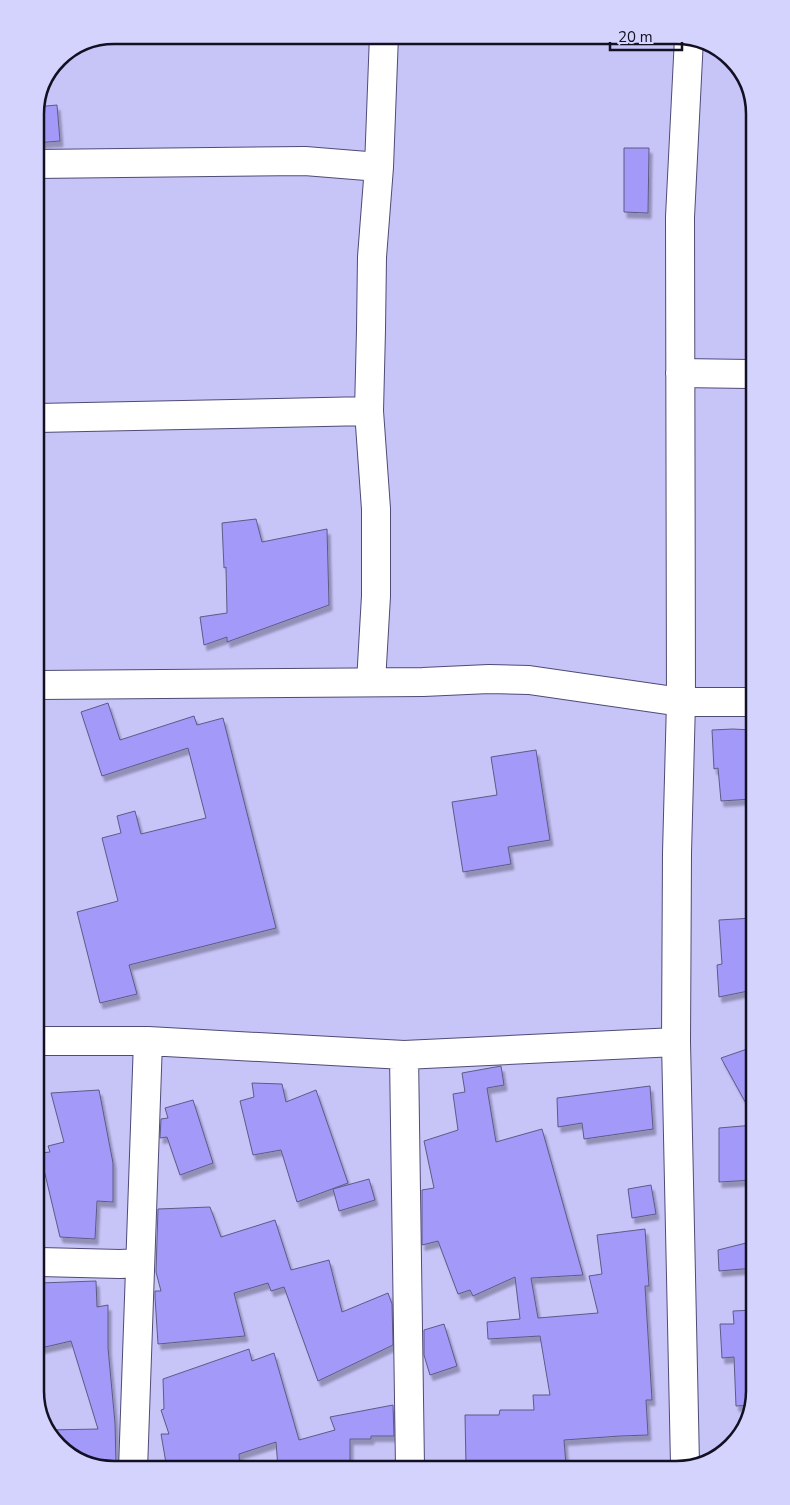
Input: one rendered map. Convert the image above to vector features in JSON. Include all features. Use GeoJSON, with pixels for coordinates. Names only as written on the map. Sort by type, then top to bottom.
{"type":"FeatureCollection","features":[{"type":"Feature","properties":{"kind":"street"},"geometry":{"type":"LineString","coordinates":[[371,682],[376,596],[376,509],[369,411],[372,257],[379,167],[384,44]]}},
{"type":"Feature","properties":{"kind":"street"},"geometry":{"type":"LineString","coordinates":[[685,1460],[676,1042],[677,853],[681,702],[680,217],[689,45]]}},
{"type":"Feature","properties":{"kind":"street"},"geometry":{"type":"LineString","coordinates":[[44,164],[305,161],[379,167]]}},
{"type":"Feature","properties":{"kind":"street"},"geometry":{"type":"LineString","coordinates":[[680,373],[746,374]]}},
{"type":"Feature","properties":{"kind":"street"},"geometry":{"type":"LineString","coordinates":[[44,418],[369,411]]}},
{"type":"Feature","properties":{"kind":"street"},"geometry":{"type":"LineString","coordinates":[[44,685],[489,679],[529,680],[681,702],[746,702]]}},
{"type":"Feature","properties":{"kind":"street"},"geometry":{"type":"LineString","coordinates":[[44,1041],[148,1041],[404,1055],[676,1042]]}},
{"type":"Feature","properties":{"kind":"street"},"geometry":{"type":"LineString","coordinates":[[133,1461],[148,1041]]}},
{"type":"Feature","properties":{"kind":"street"},"geometry":{"type":"LineString","coordinates":[[142,1461],[148,1041]]}},
{"type":"Feature","properties":{"kind":"street"},"geometry":{"type":"LineString","coordinates":[[404,1055],[410,1461]]}},
{"type":"Feature","properties":{"kind":"street"},"geometry":{"type":"LineString","coordinates":[[44,1262],[140,1263]]}},
{"type":"Feature","properties":{"kind":"building"},"geometry":{"type":"Polygon","coordinates":[[[57,105],[60,141],[44,142],[44,106],[57,105]]]}},
{"type":"Feature","properties":{"kind":"building"},"geometry":{"type":"Polygon","coordinates":[[[624,148],[649,148],[648,213],[624,212],[624,148]]]}},
{"type":"Feature","properties":{"kind":"building"},"geometry":{"type":"Polygon","coordinates":[[[256,519],[262,542],[327,529],[329,605],[227,642],[227,637],[204,645],[200,617],[227,613],[226,567],[224,568],[222,523],[256,519]]]}},
{"type":"Feature","properties":{"kind":"building"},"geometry":{"type":"Polygon","coordinates":[[[108,703],[120,740],[194,716],[197,725],[223,718],[276,928],[129,965],[137,994],[100,1003],[77,912],[118,901],[102,838],[121,833],[117,816],[135,811],[141,834],[206,818],[188,748],[102,776],[81,712],[108,703]]]}},
{"type":"Feature","properties":{"kind":"building"},"geometry":{"type":"Polygon","coordinates":[[[712,730],[746,730],[746,799],[721,801],[718,768],[714,769],[712,730]]]}},
{"type":"Feature","properties":{"kind":"building"},"geometry":{"type":"Polygon","coordinates":[[[536,750],[550,840],[508,847],[511,864],[463,872],[452,802],[497,795],[491,757],[536,750]]]}},
{"type":"Feature","properties":{"kind":"building"},"geometry":{"type":"Polygon","coordinates":[[[746,918],[746,991],[719,997],[717,965],[722,964],[719,920],[746,918]]]}},
{"type":"Feature","properties":{"kind":"building"},"geometry":{"type":"Polygon","coordinates":[[[746,1049],[746,1103],[721,1058],[746,1049]]]}},
{"type":"Feature","properties":{"kind":"building"},"geometry":{"type":"Polygon","coordinates":[[[501,1066],[504,1085],[487,1088],[496,1142],[542,1129],[583,1275],[531,1278],[538,1318],[598,1313],[589,1276],[602,1274],[597,1235],[645,1229],[649,1286],[645,1286],[652,1400],[646,1400],[648,1435],[564,1440],[566,1461],[466,1461],[465,1415],[499,1415],[500,1410],[534,1410],[533,1395],[550,1395],[540,1336],[488,1339],[487,1322],[520,1319],[515,1277],[473,1296],[470,1290],[458,1294],[438,1241],[422,1245],[422,1190],[434,1188],[424,1141],[458,1130],[453,1094],[465,1092],[462,1073],[501,1066]]]}},
{"type":"Feature","properties":{"kind":"building"},"geometry":{"type":"Polygon","coordinates":[[[252,1083],[282,1084],[286,1102],[316,1090],[348,1183],[297,1202],[281,1150],[253,1155],[240,1101],[254,1097],[252,1083]]]}},
{"type":"Feature","properties":{"kind":"building"},"geometry":{"type":"Polygon","coordinates":[[[650,1086],[653,1129],[584,1139],[582,1123],[558,1127],[557,1098],[650,1086]]]}},
{"type":"Feature","properties":{"kind":"building"},"geometry":{"type":"Polygon","coordinates":[[[99,1090],[113,1163],[113,1202],[97,1201],[95,1239],[60,1237],[44,1170],[44,1153],[50,1152],[48,1146],[64,1142],[51,1093],[99,1090]]]}},
{"type":"Feature","properties":{"kind":"building"},"geometry":{"type":"Polygon","coordinates":[[[193,1100],[213,1163],[180,1175],[167,1137],[160,1138],[161,1119],[168,1118],[165,1108],[193,1100]]]}},
{"type":"Feature","properties":{"kind":"building"},"geometry":{"type":"Polygon","coordinates":[[[746,1126],[746,1180],[719,1182],[719,1128],[746,1126]]]}},
{"type":"Feature","properties":{"kind":"building"},"geometry":{"type":"Polygon","coordinates":[[[369,1179],[375,1200],[339,1211],[333,1189],[369,1179]]]}},
{"type":"Feature","properties":{"kind":"building"},"geometry":{"type":"Polygon","coordinates":[[[651,1185],[656,1214],[632,1218],[628,1189],[651,1185]]]}},
{"type":"Feature","properties":{"kind":"building"},"geometry":{"type":"Polygon","coordinates":[[[210,1207],[221,1237],[275,1220],[291,1270],[329,1260],[342,1312],[388,1293],[392,1304],[393,1345],[318,1381],[284,1287],[271,1291],[268,1283],[234,1293],[245,1336],[158,1344],[155,1291],[161,1291],[156,1272],[158,1209],[210,1207]]]}},
{"type":"Feature","properties":{"kind":"building"},"geometry":{"type":"Polygon","coordinates":[[[746,1243],[746,1269],[719,1271],[718,1250],[746,1243]]]}},
{"type":"Feature","properties":{"kind":"building"},"geometry":{"type":"Polygon","coordinates":[[[96,1281],[97,1307],[108,1305],[108,1348],[115,1423],[116,1461],[100,1460],[83,1454],[64,1441],[55,1430],[98,1429],[71,1341],[44,1347],[44,1283],[96,1281]]]}},
{"type":"Feature","properties":{"kind":"building"},"geometry":{"type":"Polygon","coordinates":[[[746,1310],[745,1405],[736,1406],[734,1357],[722,1358],[720,1324],[734,1324],[733,1311],[746,1310]]]}},
{"type":"Feature","properties":{"kind":"building"},"geometry":{"type":"Polygon","coordinates":[[[444,1324],[457,1366],[430,1375],[424,1355],[424,1330],[444,1324]]]}},
{"type":"Feature","properties":{"kind":"building"},"geometry":{"type":"Polygon","coordinates":[[[249,1349],[252,1361],[274,1353],[299,1440],[335,1430],[330,1417],[393,1405],[394,1436],[371,1436],[371,1439],[350,1439],[350,1461],[277,1461],[276,1442],[239,1454],[239,1461],[166,1461],[161,1434],[169,1434],[161,1410],[164,1409],[163,1379],[249,1349]]]}}]}
